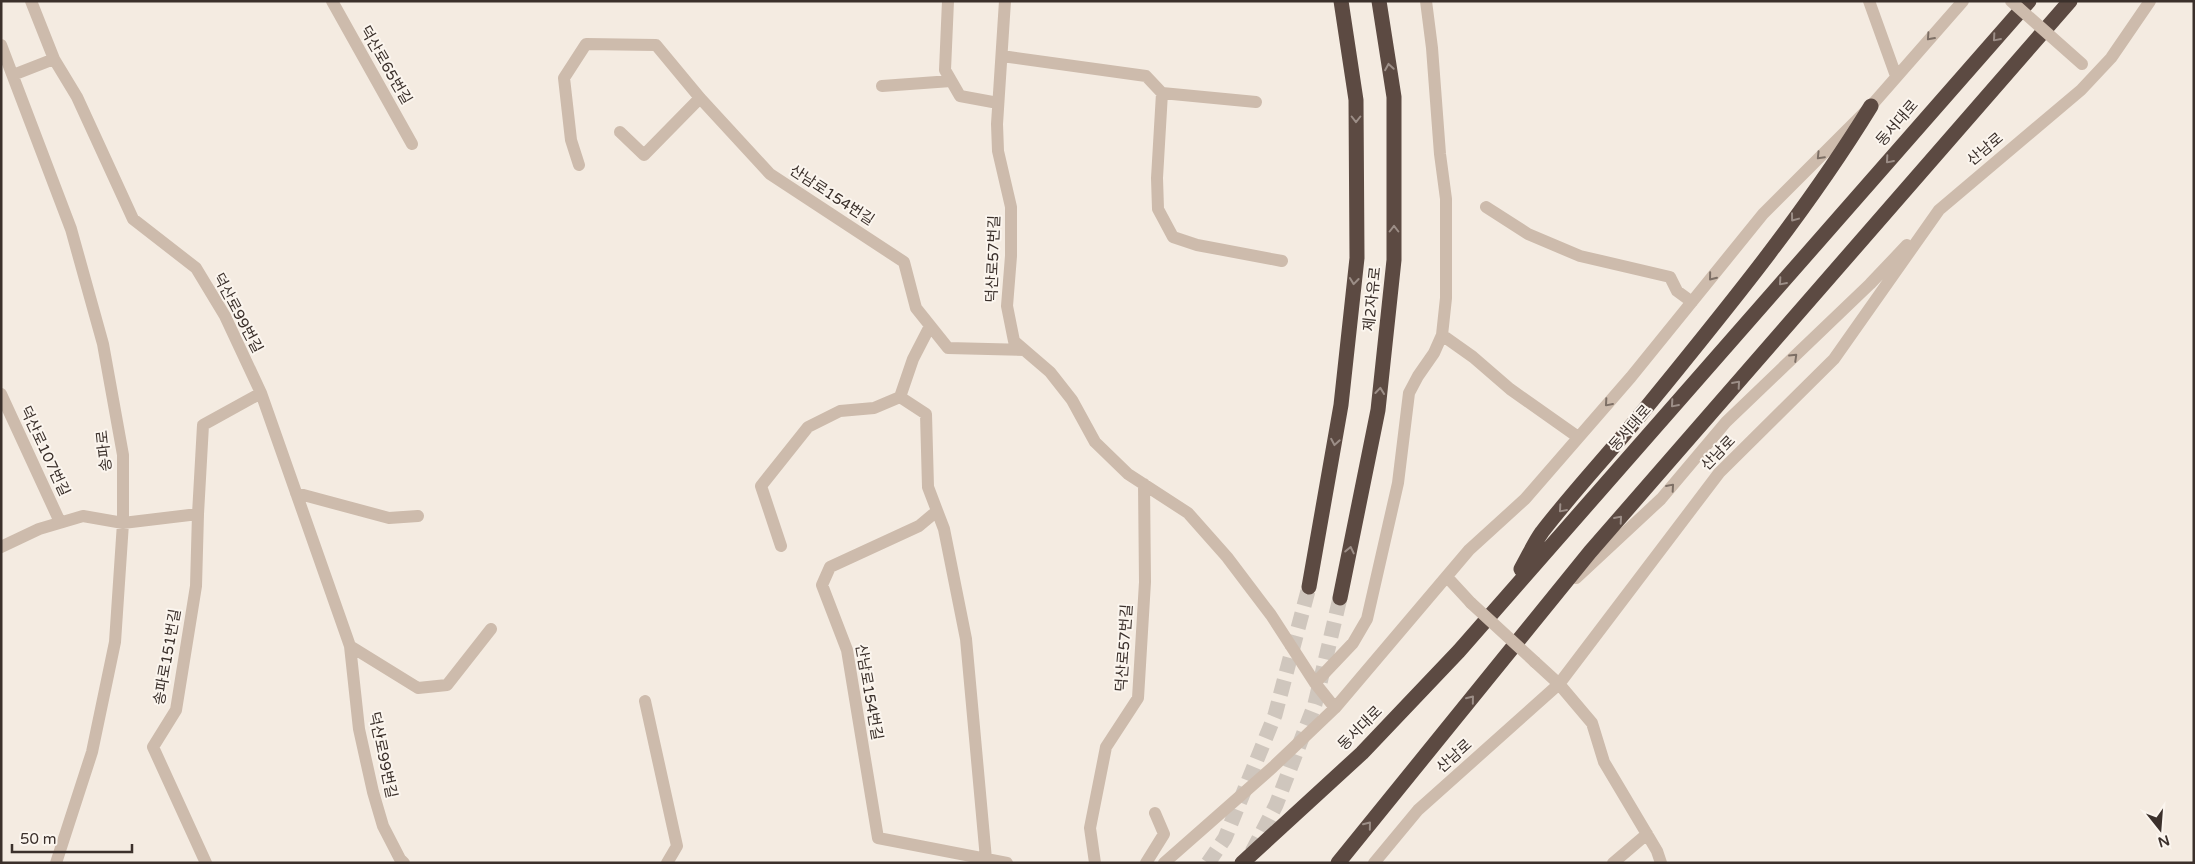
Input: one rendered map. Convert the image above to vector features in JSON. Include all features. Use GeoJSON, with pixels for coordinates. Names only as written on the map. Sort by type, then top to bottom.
{"type":"FeatureCollection","features":[{"type":"Feature","properties":{"kind":"highway","name":"제2자유로"},"geometry":{"type":"LineString","coordinates":[[1309,587],[1341,405],[1357,258],[1356,100],[1341,1]]}},
{"type":"Feature","properties":{"kind":"highway","name":"제2자유로"},"geometry":{"type":"LineString","coordinates":[[1340,598],[1378,410],[1394,260],[1394,97],[1379,1]]}},
{"type":"Feature","properties":{"kind":"highway","name":"동서대로"},"geometry":{"type":"LineString","coordinates":[[1242,863],[1362,753],[1458,651],[2028,1]]}},
{"type":"Feature","properties":{"kind":"highway"},"geometry":{"type":"LineString","coordinates":[[1338,863],[1590,552],[2070,1]]}},
{"type":"Feature","properties":{"kind":"highway"},"geometry":{"type":"LineString","coordinates":[[1504,598],[1541,534],[1705,335],[1831,169],[1871,106]]}},
{"type":"Feature","properties":{"kind":"street","name":"덕산로99번길"},"geometry":{"type":"LineString","coordinates":[[31,1],[54,59],[77,97],[133,219],[196,268],[225,316],[261,393],[350,646],[359,729],[373,792],[383,826],[400,859],[404,863]]}},
{"type":"Feature","properties":{"kind":"street","name":"덕산로65번길"},"geometry":{"type":"LineString","coordinates":[[332,1],[412,144]]}},
{"type":"Feature","properties":{"kind":"street"},"geometry":{"type":"LineString","coordinates":[[948,1],[945,70],[960,96],[998,103]]}},
{"type":"Feature","properties":{"kind":"street","name":"덕산로57번길"},"geometry":{"type":"LineString","coordinates":[[1005,1],[998,103],[998,151],[1011,207],[1011,256],[1007,306],[1014,342],[1050,372],[1072,400],[1096,442],[1128,474],[1188,513],[1227,557],[1271,615],[1335,708]]}},
{"type":"Feature","properties":{"kind":"street"},"geometry":{"type":"LineString","coordinates":[[1316,683],[1353,643],[1367,619],[1398,483],[1409,393],[1434,353],[1442,335],[1446,298],[1446,199],[1426,1]]}},
{"type":"Feature","properties":{"kind":"street"},"geometry":{"type":"LineString","coordinates":[[1868,1],[1896,76]]}},
{"type":"Feature","properties":{"kind":"street"},"geometry":{"type":"LineString","coordinates":[[1164,863],[1273,767],[1335,708],[1469,550],[1525,499],[1631,378],[1763,214],[1871,106],[1963,1]]}},
{"type":"Feature","properties":{"kind":"street"},"geometry":{"type":"LineString","coordinates":[[2011,1],[2095,76]]}},
{"type":"Feature","properties":{"kind":"street","name":"산남로"},"geometry":{"type":"LineString","coordinates":[[1374,863],[1418,810],[1558,684],[1719,473],[1834,360],[1939,210],[2081,90],[2111,58],[2150,1]]}},
{"type":"Feature","properties":{"kind":"street","name":"산남로154번길"},"geometry":{"type":"LineString","coordinates":[[578,165],[571,140],[564,78],[586,44],[656,45],[700,98],[770,174],[904,262],[916,308],[948,348],[1024,350]]}},
{"type":"Feature","properties":{"kind":"street","name":"송파로"},"geometry":{"type":"LineString","coordinates":[[1,45],[72,229],[103,344],[123,455],[123,523],[115,642],[92,752],[56,863]]}},
{"type":"Feature","properties":{"kind":"street"},"geometry":{"type":"LineString","coordinates":[[1002,56],[1146,76],[1162,93],[1256,102]]}},
{"type":"Feature","properties":{"kind":"street"},"geometry":{"type":"LineString","coordinates":[[12,74],[54,59]]}},
{"type":"Feature","properties":{"kind":"street"},"geometry":{"type":"LineString","coordinates":[[882,86],[951,81]]}},
{"type":"Feature","properties":{"kind":"street"},"geometry":{"type":"LineString","coordinates":[[1162,93],[1157,178],[1158,209],[1173,237],[1197,245],[1282,261]]}},
{"type":"Feature","properties":{"kind":"street"},"geometry":{"type":"LineString","coordinates":[[620,132],[644,155],[700,98]]}},
{"type":"Feature","properties":{"kind":"street"},"geometry":{"type":"LineString","coordinates":[[1486,207],[1528,234],[1580,256],[1670,277],[1677,291],[1692,302]]}},
{"type":"Feature","properties":{"kind":"street"},"geometry":{"type":"LineString","coordinates":[[1547,605],[1661,499],[1726,422],[1870,284],[1939,210]]}},
{"type":"Feature","properties":{"kind":"street"},"geometry":{"type":"LineString","coordinates":[[781,546],[761,486],[808,427],[840,411],[874,408],[900,397],[913,359],[930,326]]}},
{"type":"Feature","properties":{"kind":"street"},"geometry":{"type":"LineString","coordinates":[[1442,335],[1473,357],[1510,389],[1578,437]]}},
{"type":"Feature","properties":{"kind":"street"},"geometry":{"type":"LineString","coordinates":[[1,547],[60,522],[82,516],[123,523],[198,514],[203,425],[261,393]]}},
{"type":"Feature","properties":{"kind":"street","name":"덕산로107번길"},"geometry":{"type":"LineString","coordinates":[[1,394],[60,522]]}},
{"type":"Feature","properties":{"kind":"street"},"geometry":{"type":"LineString","coordinates":[[900,397],[926,414],[928,487],[944,530],[966,639],[986,859]]}},
{"type":"Feature","properties":{"kind":"street","name":"덕산로57번길"},"geometry":{"type":"LineString","coordinates":[[1096,863],[1090,828],[1106,747],[1138,698],[1145,582],[1144,484]]}},
{"type":"Feature","properties":{"kind":"street"},"geometry":{"type":"LineString","coordinates":[[296,493],[389,518],[418,516]]}},
{"type":"Feature","properties":{"kind":"street","name":"산남로154번길"},"geometry":{"type":"LineString","coordinates":[[937,511],[919,526],[830,567],[822,585],[847,650],[878,838],[1007,863]]}},
{"type":"Feature","properties":{"kind":"street","name":"송파로151번길"},"geometry":{"type":"LineString","coordinates":[[198,514],[196,586],[176,710],[153,747],[206,863]]}},
{"type":"Feature","properties":{"kind":"street"},"geometry":{"type":"LineString","coordinates":[[1447,577],[1471,603],[1558,684],[1592,723],[1604,762],[1648,834],[1661,863]]}},
{"type":"Feature","properties":{"kind":"street"},"geometry":{"type":"LineString","coordinates":[[350,646],[418,688],[447,685],[491,629]]}},
{"type":"Feature","properties":{"kind":"street"},"geometry":{"type":"LineString","coordinates":[[645,700],[677,846],[667,863]]}},
{"type":"Feature","properties":{"kind":"street"},"geometry":{"type":"LineString","coordinates":[[1146,863],[1164,834],[1155,813]]}},
{"type":"Feature","properties":{"kind":"street"},"geometry":{"type":"LineString","coordinates":[[1613,863],[1648,834]]}},
{"type":"Feature","properties":{"kind":"tunnel"},"geometry":{"type":"LineString","coordinates":[[1208,863],[1225,838],[1275,715],[1309,587]]}},
{"type":"Feature","properties":{"kind":"tunnel"},"geometry":{"type":"LineString","coordinates":[[1252,852],[1276,805],[1315,704],[1340,598]]}}]}
